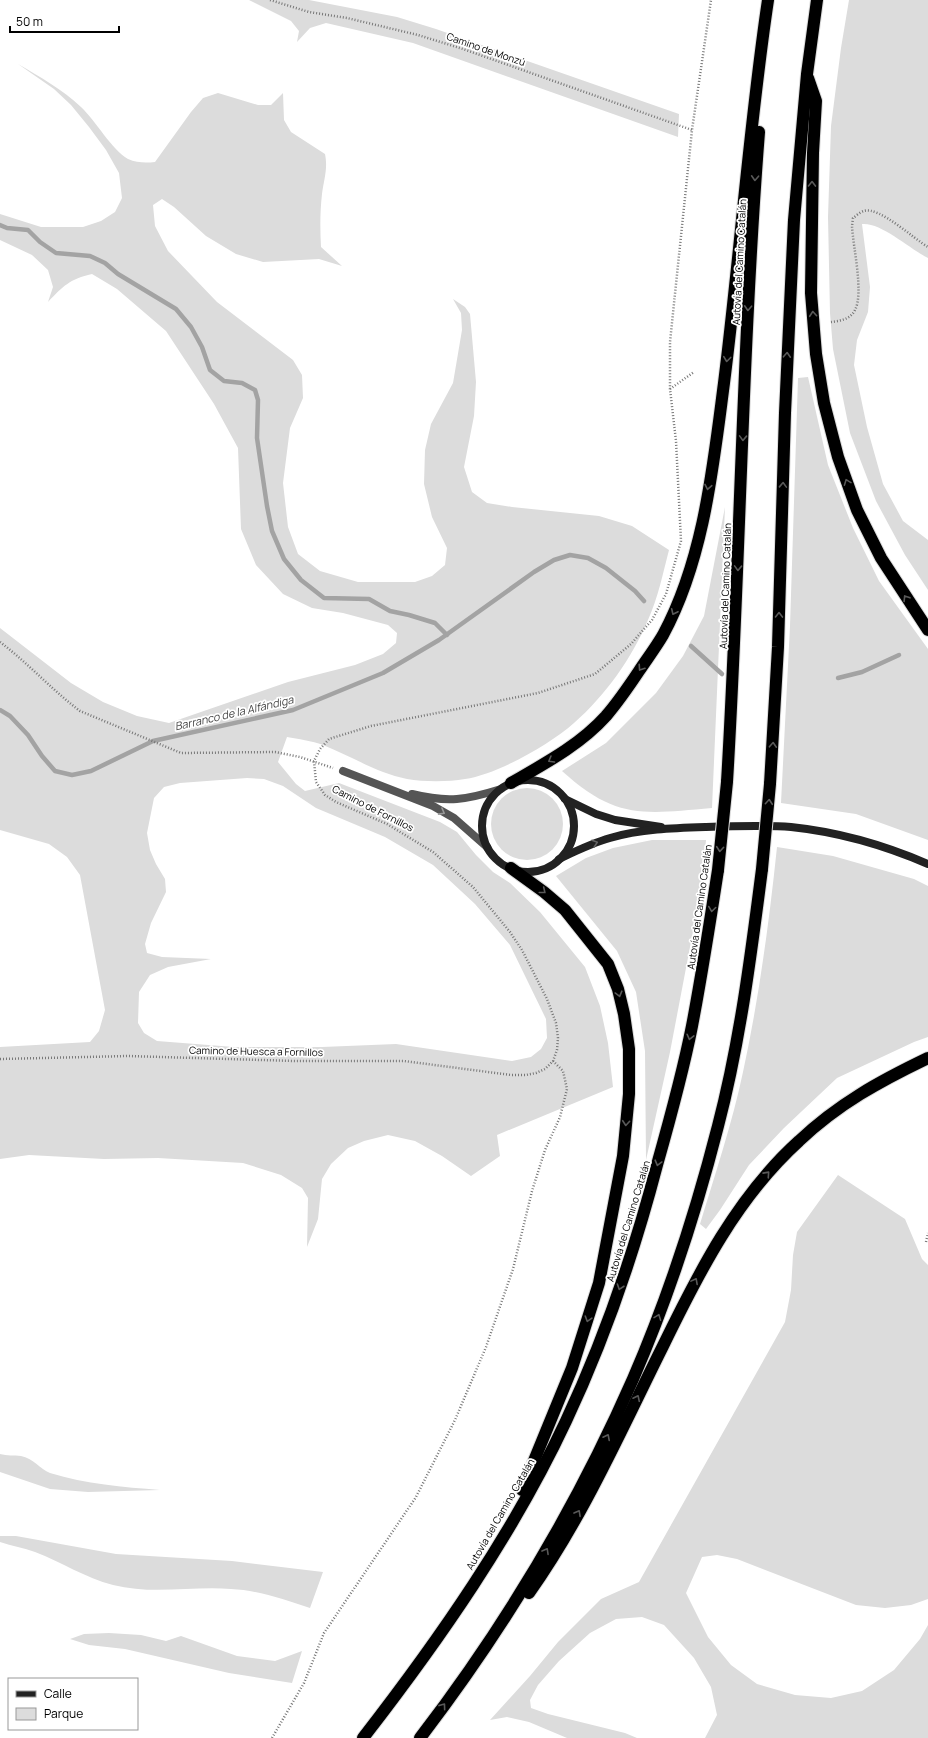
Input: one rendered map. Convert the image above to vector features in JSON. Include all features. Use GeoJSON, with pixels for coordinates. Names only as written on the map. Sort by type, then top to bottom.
{"type":"FeatureCollection","features":[{"type":"Feature","properties":{"kind":"highway"},"geometry":{"type":"LineString","coordinates":[[506,786],[563,752],[591,730],[606,716],[620,699],[663,636],[680,598],[698,545],[715,451],[730,335],[757,75],[768,0]]}},
{"type":"Feature","properties":{"kind":"highway","name":"Autovía del Camino Catalán"},"geometry":{"type":"LineString","coordinates":[[363,1738],[402,1688],[459,1608],[526,1499],[566,1421],[606,1329],[640,1229],[686,1050],[707,946],[718,870],[727,782],[734,663],[751,249],[762,89],[773,0]]}},
{"type":"Feature","properties":{"kind":"highway"},"geometry":{"type":"LineString","coordinates":[[420,1738],[493,1638],[537,1567],[571,1506],[608,1434],[634,1377],[658,1316],[698,1197],[718,1125],[740,1022],[752,950],[762,869],[770,784],[778,647],[784,413],[790,294],[798,162],[807,74],[817,0]]}},
{"type":"Feature","properties":{"kind":"highway"},"geometry":{"type":"LineString","coordinates":[[807,74],[816,101],[812,161],[811,293],[816,354],[824,403],[838,457],[857,510],[881,558],[928,630]]}},
{"type":"Feature","properties":{"kind":"highway"},"geometry":{"type":"LineString","coordinates":[[459,1608],[525,1483],[572,1368],[598,1283],[614,1210],[623,1156],[629,1094],[629,1049],[624,1014],[618,988],[608,964],[565,910],[544,892],[511,868]]}},
{"type":"Feature","properties":{"kind":"highway"},"geometry":{"type":"LineString","coordinates":[[476,1660],[514,1616],[550,1564],[603,1467],[695,1281],[742,1205],[766,1175],[798,1142],[824,1119],[860,1093],[928,1058]]}},
{"type":"Feature","properties":{"kind":"main road"},"geometry":{"type":"LineString","coordinates":[[673,828],[615,820],[596,814],[565,799],[556,790],[545,783],[532,780],[521,780],[506,786],[487,805],[483,815],[483,831],[487,847],[502,863],[511,868],[522,871],[538,871],[587,846],[610,838],[673,828],[742,826],[774,827],[831,833],[871,843],[928,864]]}},
{"type":"Feature","properties":{"kind":"main road"},"geometry":{"type":"LineString","coordinates":[[559,859],[566,850],[573,830],[572,814],[565,799]]}},
{"type":"Feature","properties":{"kind":"street","name":"Camino de Fornillos"},"geometry":{"type":"LineString","coordinates":[[343,771],[380,785]]}},
{"type":"Feature","properties":{"kind":"street"},"geometry":{"type":"LineString","coordinates":[[380,785],[430,798],[451,800],[473,798],[506,786]]}},
{"type":"Feature","properties":{"kind":"street"},"geometry":{"type":"LineString","coordinates":[[380,785],[432,806],[454,818],[487,847]]}},
{"type":"Feature","properties":{"kind":"path","name":"Camino de Monzú"},"geometry":{"type":"LineString","coordinates":[[270,0],[309,12],[346,18],[418,35],[463,49],[692,130]]}},
{"type":"Feature","properties":{"kind":"path"},"geometry":{"type":"LineString","coordinates":[[0,642],[14,652],[65,700],[80,711],[182,753],[275,752],[314,761],[320,749],[329,739],[371,726],[538,693],[595,674],[630,644],[652,620],[666,594],[680,541],[676,441],[670,389],[670,342],[692,130],[711,0]]}},
{"type":"Feature","properties":{"kind":"path"},"geometry":{"type":"LineString","coordinates":[[831,322],[842,321],[850,317],[855,312],[858,303],[859,296],[852,226],[853,218],[858,214],[864,211],[871,211],[882,215],[928,248]]}},
{"type":"Feature","properties":{"kind":"path"},"geometry":{"type":"LineString","coordinates":[[670,389],[694,372]]}},
{"type":"Feature","properties":{"kind":"path","name":"Camino de Fornillos"},"geometry":{"type":"LineString","coordinates":[[343,771],[314,761],[316,782],[325,795],[336,802],[387,824],[433,852],[472,888],[510,932],[534,970],[554,1017],[558,1038],[557,1050],[553,1061]]}},
{"type":"Feature","properties":{"kind":"path","name":"Camino de Huesca a Fornillos"},"geometry":{"type":"LineString","coordinates":[[0,1059],[128,1056],[295,1061],[404,1060],[511,1075],[536,1073],[545,1069],[553,1061]]}},
{"type":"Feature","properties":{"kind":"path"},"geometry":{"type":"LineString","coordinates":[[272,1738],[304,1683],[324,1633],[416,1497],[455,1420],[486,1347],[513,1269],[532,1191],[545,1150],[560,1117],[567,1089],[564,1071],[553,1061]]}},
{"type":"Feature","properties":{"kind":"path"},"geometry":{"type":"LineString","coordinates":[[926,1242],[928,1233]]}},
{"type":"Feature","properties":{"kind":"green space"},"geometry":{"type":"Polygon","coordinates":[[[249,0],[309,0],[397,17],[436,29],[679,114],[678,137],[413,43],[326,23],[310,28],[297,42],[299,31],[291,21],[249,0]]]}},
{"type":"Feature","properties":{"kind":"green space"},"geometry":{"type":"Polygon","coordinates":[[[849,0],[928,0],[928,258],[878,227],[862,224],[870,287],[868,312],[857,340],[854,365],[867,427],[883,484],[903,521],[928,540],[928,590],[905,555],[876,501],[850,433],[833,349],[830,313],[828,217],[831,126],[849,0]]]}},
{"type":"Feature","properties":{"kind":"green space"},"geometry":{"type":"Polygon","coordinates":[[[18,64],[51,84],[74,101],[87,113],[122,155],[135,161],[145,163],[155,162],[203,98],[218,93],[258,105],[271,105],[283,93],[284,120],[291,132],[325,154],[326,169],[322,194],[320,227],[321,247],[342,266],[319,259],[263,262],[236,254],[206,236],[174,207],[162,199],[153,205],[155,226],[168,251],[217,302],[293,360],[302,375],[303,398],[290,428],[283,483],[288,527],[298,554],[320,571],[358,582],[415,582],[432,576],[445,565],[447,548],[432,517],[424,484],[425,450],[431,424],[453,383],[462,330],[461,313],[453,299],[465,307],[470,314],[476,382],[474,416],[464,467],[472,492],[487,503],[599,516],[632,526],[669,550],[652,612],[634,648],[617,676],[596,701],[563,732],[537,749],[507,765],[478,776],[465,779],[444,781],[414,780],[385,773],[323,745],[287,737],[278,762],[296,784],[305,791],[339,783],[440,822],[457,832],[476,855],[493,872],[510,883],[540,912],[585,967],[600,1006],[608,1043],[613,1087],[497,1135],[500,1156],[471,1176],[442,1156],[415,1141],[388,1135],[364,1141],[348,1148],[331,1164],[322,1179],[318,1219],[307,1247],[308,1198],[302,1188],[281,1175],[243,1163],[158,1158],[104,1159],[29,1155],[0,1159],[0,1047],[90,1042],[99,1031],[105,1010],[80,875],[67,857],[49,844],[0,830],[0,628],[71,683],[103,702],[137,716],[169,723],[288,682],[355,665],[383,654],[396,643],[397,633],[388,625],[343,613],[312,608],[283,594],[256,565],[241,529],[238,448],[214,404],[166,331],[117,289],[92,274],[78,278],[67,284],[48,302],[53,287],[48,270],[32,255],[0,240],[0,214],[41,227],[83,227],[101,221],[115,212],[122,198],[119,173],[106,150],[71,105],[54,89],[18,64]],[[247,778],[180,783],[164,787],[154,798],[147,833],[150,850],[165,879],[166,892],[151,923],[145,944],[147,953],[162,957],[211,959],[168,967],[150,975],[139,992],[138,1023],[144,1033],[157,1041],[234,1047],[322,1047],[396,1044],[512,1061],[531,1057],[541,1049],[547,1038],[546,1019],[510,945],[475,904],[433,865],[385,837],[316,808],[283,786],[264,779],[247,778]]]}},
{"type":"Feature","properties":{"kind":"green space"},"geometry":{"type":"Polygon","coordinates":[[[808,377],[828,465],[853,528],[879,581],[928,649],[928,840],[856,814],[781,803],[790,626],[798,378],[808,377]]]}},
{"type":"Feature","properties":{"kind":"green space"},"geometry":{"type":"Polygon","coordinates":[[[725,507],[712,808],[649,812],[615,806],[581,787],[562,771],[606,743],[656,693],[683,656],[704,616],[725,507]]]}},
{"type":"Feature","properties":{"kind":"green space"},"geometry":{"type":"Polygon","coordinates":[[[527,788],[547,794],[557,804],[563,824],[557,844],[547,854],[527,860],[507,854],[497,844],[491,824],[497,804],[507,794],[527,788]]]}},
{"type":"Feature","properties":{"kind":"green space"},"geometry":{"type":"Polygon","coordinates":[[[652,840],[706,840],[702,884],[670,1052],[646,1160],[645,1051],[636,992],[617,951],[556,876],[586,858],[613,848],[652,840]]]}},
{"type":"Feature","properties":{"kind":"green space"},"geometry":{"type":"Polygon","coordinates":[[[777,847],[833,856],[914,879],[928,886],[928,1037],[837,1078],[784,1128],[749,1165],[706,1229],[700,1224],[734,1111],[754,1016],[767,932],[777,847]]]}},
{"type":"Feature","properties":{"kind":"green space"},"geometry":{"type":"Polygon","coordinates":[[[838,1175],[905,1219],[922,1259],[928,1265],[928,1599],[911,1605],[885,1608],[856,1605],[737,1559],[717,1555],[702,1557],[686,1593],[708,1637],[731,1665],[757,1684],[795,1695],[831,1698],[862,1691],[894,1670],[920,1639],[928,1625],[928,1738],[705,1738],[717,1715],[711,1687],[694,1658],[664,1625],[642,1617],[616,1619],[590,1633],[559,1661],[538,1685],[530,1700],[531,1708],[548,1714],[625,1733],[637,1738],[567,1738],[529,1722],[507,1717],[490,1720],[530,1676],[558,1642],[601,1599],[639,1582],[785,1322],[791,1290],[793,1255],[797,1232],[838,1175]]]}},
{"type":"Feature","properties":{"kind":"green space"},"geometry":{"type":"Polygon","coordinates":[[[0,1454],[25,1457],[50,1473],[77,1480],[160,1490],[88,1492],[50,1489],[0,1472],[0,1454]]]}},
{"type":"Feature","properties":{"kind":"green space"},"geometry":{"type":"Polygon","coordinates":[[[0,1536],[16,1536],[116,1554],[232,1561],[323,1572],[310,1608],[251,1591],[216,1588],[157,1590],[128,1588],[103,1582],[35,1552],[0,1542],[0,1536]]]}},
{"type":"Feature","properties":{"kind":"green space"},"geometry":{"type":"Polygon","coordinates":[[[109,1633],[141,1635],[166,1641],[181,1636],[237,1656],[275,1661],[302,1651],[292,1683],[229,1673],[125,1649],[89,1645],[70,1639],[84,1634],[109,1633]]]}},
{"type":"Feature","properties":{"kind":"waterway"},"geometry":{"type":"LineString","coordinates":[[0,225],[7,228],[28,230],[40,242],[56,253],[90,256],[105,263],[118,274],[176,309],[191,327],[202,347],[210,370],[224,381],[242,383],[255,390],[258,400],[257,438],[272,531],[284,559],[301,580],[324,598],[369,599],[390,611],[435,623],[447,635]]}},
{"type":"Feature","properties":{"kind":"waterway","name":"Barranco de la Alfándiga"},"geometry":{"type":"LineString","coordinates":[[0,710],[10,716],[28,735],[42,756],[55,771],[72,775],[91,771],[153,741],[293,710],[383,673],[439,640],[534,572],[554,560],[570,555],[588,558],[606,568],[635,591],[644,601]]}},
{"type":"Feature","properties":{"kind":"waterway","name":"Barranco de la Alfándiga"},"geometry":{"type":"LineString","coordinates":[[691,646],[722,674]]}},
{"type":"Feature","properties":{"kind":"waterway","name":"Barranco de la Alfándiga"},"geometry":{"type":"LineString","coordinates":[[838,678],[862,672],[899,655]]}}]}
